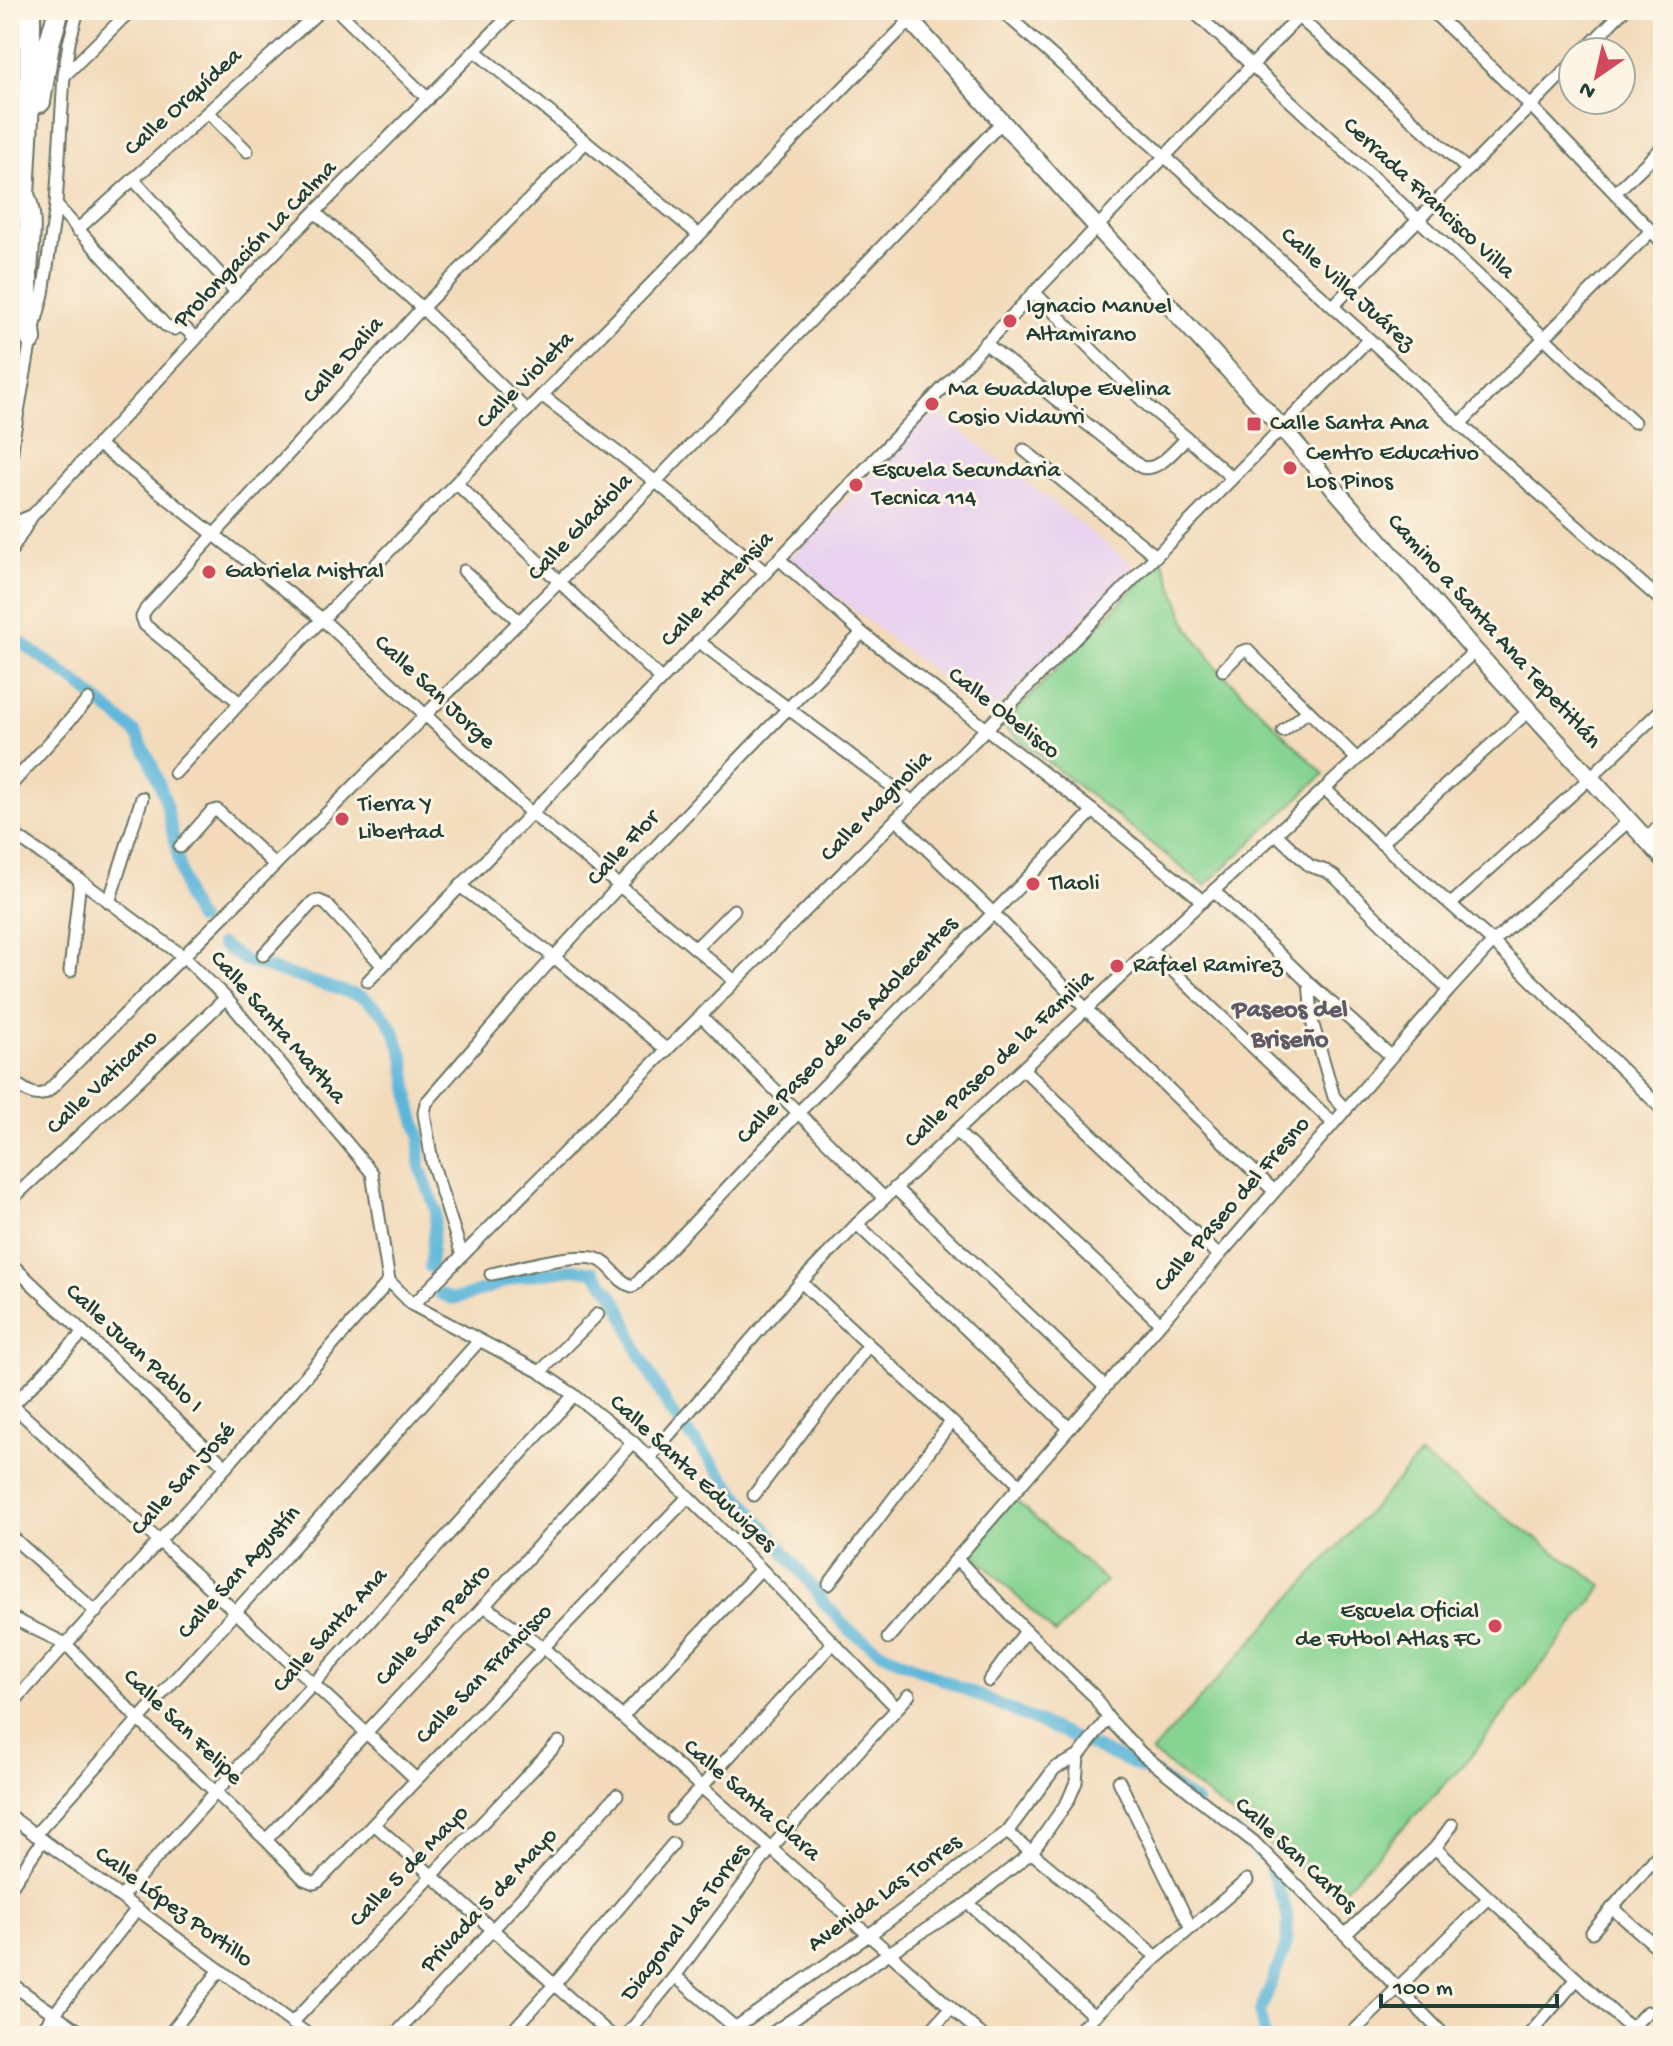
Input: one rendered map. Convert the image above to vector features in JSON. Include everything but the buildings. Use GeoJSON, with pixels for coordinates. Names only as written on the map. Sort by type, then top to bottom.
{"type":"FeatureCollection","features":[{"type":"Feature","properties":{"kind":"highway"},"geometry":{"type":"LineString","coordinates":[[30,10],[24,195],[29,220],[27,275],[31,339]]}},
{"type":"Feature","properties":{"kind":"highway"},"geometry":{"type":"LineString","coordinates":[[10,303],[17,236],[49,44],[59,10]]}},
{"type":"Feature","properties":{"kind":"street"},"geometry":{"type":"LineString","coordinates":[[10,468],[31,339],[43,294],[56,205],[64,75],[78,10]]}},
{"type":"Feature","properties":{"kind":"street"},"geometry":{"type":"LineString","coordinates":[[64,75],[131,10]]}},
{"type":"Feature","properties":{"kind":"street","name":"Calle Orquídea"},"geometry":{"type":"LineString","coordinates":[[77,230],[321,10]]}},
{"type":"Feature","properties":{"kind":"street"},"geometry":{"type":"LineString","coordinates":[[337,10],[428,99]]}},
{"type":"Feature","properties":{"kind":"street","name":"Prolongación La Calma"},"geometry":{"type":"LineString","coordinates":[[10,553],[32,516],[236,292],[475,51],[502,15],[515,10]]}},
{"type":"Feature","properties":{"kind":"street","name":"Calle Villa Juárez"},"geometry":{"type":"LineString","coordinates":[[1001,10],[1333,306],[1460,424],[1663,602]]}},
{"type":"Feature","properties":{"kind":"street","name":"Cerrada Francisco Villa"},"geometry":{"type":"LineString","coordinates":[[1192,10],[1634,422]]}},
{"type":"Feature","properties":{"kind":"street"},"geometry":{"type":"LineString","coordinates":[[1431,10],[1531,106],[1663,243]]}},
{"type":"Feature","properties":{"kind":"street"},"geometry":{"type":"LineString","coordinates":[[1599,36],[1624,10]]}},
{"type":"Feature","properties":{"kind":"street"},"geometry":{"type":"LineString","coordinates":[[1299,12],[1468,170]]}},
{"type":"Feature","properties":{"kind":"street","name":"Calle Hortensia"},"geometry":{"type":"LineString","coordinates":[[368,981],[779,559],[1166,156],[1299,12]]}},
{"type":"Feature","properties":{"kind":"street","name":"Camino a Santa Ana Tepetitlán"},"geometry":{"type":"LineString","coordinates":[[911,13],[1002,122],[1282,428],[1475,651],[1663,858]]}},
{"type":"Feature","properties":{"kind":"street","name":"Calle Violeta"},"geometry":{"type":"LineString","coordinates":[[175,773],[911,13]]}},
{"type":"Feature","properties":{"kind":"street"},"geometry":{"type":"LineString","coordinates":[[475,51],[699,235]]}},
{"type":"Feature","properties":{"kind":"street"},"geometry":{"type":"LineString","coordinates":[[1333,306],[1557,79]]}},
{"type":"Feature","properties":{"kind":"street"},"geometry":{"type":"LineString","coordinates":[[208,112],[247,151]]}},
{"type":"Feature","properties":{"kind":"street","name":"Calle Gladiola"},"geometry":{"type":"LineString","coordinates":[[10,1080],[36,1095],[45,1094],[520,622],[1002,122]]}},
{"type":"Feature","properties":{"kind":"street","name":"Calle Dalia"},"geometry":{"type":"LineString","coordinates":[[240,703],[145,625],[142,617],[146,609],[422,308],[586,142]]}},
{"type":"Feature","properties":{"kind":"street"},"geometry":{"type":"LineString","coordinates":[[1615,193],[1663,147]]}},
{"type":"Feature","properties":{"kind":"street"},"geometry":{"type":"LineString","coordinates":[[133,179],[236,292]]}},
{"type":"Feature","properties":{"kind":"street"},"geometry":{"type":"LineString","coordinates":[[56,205],[165,325],[174,329],[180,326],[196,339]]}},
{"type":"Feature","properties":{"kind":"street"},"geometry":{"type":"LineString","coordinates":[[316,213],[422,308],[527,411]]}},
{"type":"Feature","properties":{"kind":"street"},"geometry":{"type":"LineString","coordinates":[[1460,424],[1651,231]]}},
{"type":"Feature","properties":{"kind":"street"},"geometry":{"type":"LineString","coordinates":[[1034,292],[1148,406],[1232,478]]}},
{"type":"Feature","properties":{"kind":"street","name":"Calle Magnolia"},"geometry":{"type":"LineString","coordinates":[[413,1305],[1369,339]]}},
{"type":"Feature","properties":{"kind":"street"},"geometry":{"type":"LineString","coordinates":[[985,343],[1141,467],[1155,467],[1187,438]]}},
{"type":"Feature","properties":{"kind":"street"},"geometry":{"type":"LineString","coordinates":[[543,396],[656,482],[765,572]]}},
{"type":"Feature","properties":{"kind":"street","name":"Calle San Jorge"},"geometry":{"type":"LineString","coordinates":[[98,444],[322,619],[531,813],[735,981]]}},
{"type":"Feature","properties":{"kind":"street"},"geometry":{"type":"LineString","coordinates":[[1024,450],[1156,556]]}},
{"type":"Feature","properties":{"kind":"street"},"geometry":{"type":"LineString","coordinates":[[456,483],[661,679]]}},
{"type":"Feature","properties":{"kind":"street"},"geometry":{"type":"LineString","coordinates":[[10,521],[32,516]]}},
{"type":"Feature","properties":{"kind":"street","name":"Calle Obelisco"},"geometry":{"type":"LineString","coordinates":[[779,559],[862,633],[1093,811],[1203,901]]}},
{"type":"Feature","properties":{"kind":"street"},"geometry":{"type":"LineString","coordinates":[[464,571],[520,622]]}},
{"type":"Feature","properties":{"kind":"street","name":"Calle Flor"},"geometry":{"type":"LineString","coordinates":[[462,1255],[432,1162],[424,1113],[426,1103],[554,957],[862,633]]}},
{"type":"Feature","properties":{"kind":"street"},"geometry":{"type":"LineString","coordinates":[[698,641],[913,802]]}},
{"type":"Feature","properties":{"kind":"street"},"geometry":{"type":"LineString","coordinates":[[1223,670],[1247,650],[1357,759]]}},
{"type":"Feature","properties":{"kind":"street","name":"Calle Paseo de la Familia"},"geometry":{"type":"LineString","coordinates":[[649,1458],[801,1282],[857,1224],[1150,949],[1475,651]]}},
{"type":"Feature","properties":{"kind":"street"},"geometry":{"type":"LineString","coordinates":[[10,786],[88,700]]}},
{"type":"Feature","properties":{"kind":"street"},"geometry":{"type":"LineString","coordinates":[[1451,904],[1663,708]]}},
{"type":"Feature","properties":{"kind":"street"},"geometry":{"type":"LineString","coordinates":[[1381,843],[1530,710]]}},
{"type":"Feature","properties":{"kind":"street"},"geometry":{"type":"LineString","coordinates":[[1283,731],[1308,711]]}},
{"type":"Feature","properties":{"kind":"street"},"geometry":{"type":"LineString","coordinates":[[1325,789],[1493,942],[1663,1110]]}},
{"type":"Feature","properties":{"kind":"street"},"geometry":{"type":"LineString","coordinates":[[109,902],[142,798]]}},
{"type":"Feature","properties":{"kind":"street"},"geometry":{"type":"LineString","coordinates":[[180,847],[215,810],[275,865]]}},
{"type":"Feature","properties":{"kind":"street","name":"Calle Paseo de los Adolecentes"},"geometry":{"type":"LineString","coordinates":[[491,1274],[577,1257],[598,1259],[626,1285],[636,1284],[1093,811]]}},
{"type":"Feature","properties":{"kind":"street"},"geometry":{"type":"LineString","coordinates":[[896,819],[1274,1191]]}},
{"type":"Feature","properties":{"kind":"street","name":"Calle Paseo del Fresno"},"geometry":{"type":"LineString","coordinates":[[888,1638],[1449,990],[1493,942],[1630,820]]}},
{"type":"Feature","properties":{"kind":"street"},"geometry":{"type":"LineString","coordinates":[[1647,839],[1663,822]]}},
{"type":"Feature","properties":{"kind":"street","name":"Calle Santa Martha"},"geometry":{"type":"LineString","coordinates":[[10,832],[184,957],[226,998],[372,1173],[389,1281]]}},
{"type":"Feature","properties":{"kind":"street"},"geometry":{"type":"LineString","coordinates":[[1276,834],[1310,866],[1335,877],[1449,990]]}},
{"type":"Feature","properties":{"kind":"street"},"geometry":{"type":"LineString","coordinates":[[70,971],[80,880]]}},
{"type":"Feature","properties":{"kind":"street"},"geometry":{"type":"LineString","coordinates":[[460,886],[554,957],[667,1050]]}},
{"type":"Feature","properties":{"kind":"street"},"geometry":{"type":"LineString","coordinates":[[1214,891],[1309,983],[1391,1056]]}},
{"type":"Feature","properties":{"kind":"street"},"geometry":{"type":"LineString","coordinates":[[263,955],[313,902],[319,901],[326,904],[382,965]]}},
{"type":"Feature","properties":{"kind":"street"},"geometry":{"type":"LineString","coordinates":[[696,948],[734,910]]}},
{"type":"Feature","properties":{"kind":"street"},"geometry":{"type":"LineString","coordinates":[[1150,949],[1333,1123]]}},
{"type":"Feature","properties":{"kind":"street"},"geometry":{"type":"LineString","coordinates":[[1309,983],[1313,1025],[1334,1097],[1346,1110]]}},
{"type":"Feature","properties":{"kind":"street","name":"Calle Vaticano"},"geometry":{"type":"LineString","coordinates":[[10,1201],[226,998]]}},
{"type":"Feature","properties":{"kind":"street"},"geometry":{"type":"LineString","coordinates":[[701,1016],[884,1198]]}},
{"type":"Feature","properties":{"kind":"street"},"geometry":{"type":"LineString","coordinates":[[1023,1069],[1218,1255]]}},
{"type":"Feature","properties":{"kind":"street"},"geometry":{"type":"LineString","coordinates":[[956,1131],[1160,1323]]}},
{"type":"Feature","properties":{"kind":"street"},"geometry":{"type":"LineString","coordinates":[[895,1188],[1105,1387]]}},
{"type":"Feature","properties":{"kind":"street"},"geometry":{"type":"LineString","coordinates":[[857,1224],[1069,1428]]}},
{"type":"Feature","properties":{"kind":"street","name":"Calle Juan Pablo I"},"geometry":{"type":"LineString","coordinates":[[10,1263],[226,1467]]}},
{"type":"Feature","properties":{"kind":"street","name":"Calle Santa Eduwiges"},"geometry":{"type":"LineString","coordinates":[[389,1281],[413,1305],[540,1372],[633,1442],[897,1708]]}},
{"type":"Feature","properties":{"kind":"street","name":"Calle San José"},"geometry":{"type":"LineString","coordinates":[[10,1706],[389,1281]]}},
{"type":"Feature","properties":{"kind":"street"},"geometry":{"type":"LineString","coordinates":[[801,1282],[1020,1485]]}},
{"type":"Feature","properties":{"kind":"street"},"geometry":{"type":"LineString","coordinates":[[540,1372],[598,1314]]}},
{"type":"Feature","properties":{"kind":"street"},"geometry":{"type":"LineString","coordinates":[[83,1333],[11,1405],[416,1779]]}},
{"type":"Feature","properties":{"kind":"street","name":"Calle San Agustín"},"geometry":{"type":"LineString","coordinates":[[10,1888],[39,1837],[138,1719],[479,1341]]}},
{"type":"Feature","properties":{"kind":"street"},"geometry":{"type":"LineString","coordinates":[[754,1495],[868,1346]]}},
{"type":"Feature","properties":{"kind":"street","name":"Calle Santa Ana"},"geometry":{"type":"LineString","coordinates":[[121,1897],[574,1395]]}},
{"type":"Feature","properties":{"kind":"street"},"geometry":{"type":"LineString","coordinates":[[829,1584],[951,1422]]}},
{"type":"Feature","properties":{"kind":"street","name":"Calle San Pedro"},"geometry":{"type":"LineString","coordinates":[[266,1840],[633,1442]]}},
{"type":"Feature","properties":{"kind":"street","name":"Calle San Francisco"},"geometry":{"type":"LineString","coordinates":[[314,1883],[688,1497]]}},
{"type":"Feature","properties":{"kind":"street"},"geometry":{"type":"LineString","coordinates":[[10,1535],[96,1612]]}},
{"type":"Feature","properties":{"kind":"street","name":"Calle San Carlos"},"geometry":{"type":"LineString","coordinates":[[957,1559],[1094,1696],[1108,1718],[1142,1754],[1254,1842],[1445,2036]]}},
{"type":"Feature","properties":{"kind":"street"},"geometry":{"type":"LineString","coordinates":[[622,1717],[761,1569]]}},
{"type":"Feature","properties":{"kind":"street","name":"Calle Santa Clara"},"geometry":{"type":"LineString","coordinates":[[484,1606],[543,1647],[983,2036]]}},
{"type":"Feature","properties":{"kind":"street","name":"Calle San Felipe"},"geometry":{"type":"LineString","coordinates":[[10,1617],[66,1644],[138,1719],[304,1879],[314,1883]]}},
{"type":"Feature","properties":{"kind":"street"},"geometry":{"type":"LineString","coordinates":[[989,1681],[1026,1631]]}},
{"type":"Feature","properties":{"kind":"street"},"geometry":{"type":"LineString","coordinates":[[673,1818],[833,1643]]}},
{"type":"Feature","properties":{"kind":"street","name":"Diagonal Las Torres"},"geometry":{"type":"LineString","coordinates":[[626,2036],[771,1848],[909,1695]]}},
{"type":"Feature","properties":{"kind":"street","name":"Avenida Las Torres"},"geometry":{"type":"LineString","coordinates":[[723,2036],[869,1935],[1007,1832],[1055,1768],[1082,1752],[1108,1718]]}},
{"type":"Feature","properties":{"kind":"street","name":"Calle 5 de Mayo"},"geometry":{"type":"LineString","coordinates":[[292,2023],[559,1742]]}},
{"type":"Feature","properties":{"kind":"street","name":"Avenida Las Torres"},"geometry":{"type":"LineString","coordinates":[[768,2036],[968,1903],[1032,1852],[1068,1801],[1076,1782],[1082,1752]]}},
{"type":"Feature","properties":{"kind":"street"},"geometry":{"type":"LineString","coordinates":[[1055,1768],[1076,1782]]}},
{"type":"Feature","properties":{"kind":"street"},"geometry":{"type":"LineString","coordinates":[[1119,1781],[1191,1928]]}},
{"type":"Feature","properties":{"kind":"street","name":"Privada 5 de Mayo"},"geometry":{"type":"LineString","coordinates":[[394,2036],[617,1795]]}},
{"type":"Feature","properties":{"kind":"street","name":"Calle López Portillo"},"geometry":{"type":"LineString","coordinates":[[10,1816],[306,2035]]}},
{"type":"Feature","properties":{"kind":"street"},"geometry":{"type":"LineString","coordinates":[[374,1824],[612,2036]]}},
{"type":"Feature","properties":{"kind":"street"},"geometry":{"type":"LineString","coordinates":[[1346,1934],[1435,1848],[1452,1825]]}},
{"type":"Feature","properties":{"kind":"street"},"geometry":{"type":"LineString","coordinates":[[1007,1832],[1157,1957]]}},
{"type":"Feature","properties":{"kind":"street"},"geometry":{"type":"LineString","coordinates":[[508,2036],[673,1844]]}},
{"type":"Feature","properties":{"kind":"street"},"geometry":{"type":"LineString","coordinates":[[1435,1848],[1577,1979],[1628,2032],[1647,2012]]}},
{"type":"Feature","properties":{"kind":"street"},"geometry":{"type":"LineString","coordinates":[[1592,1932],[1662,1852]]}},
{"type":"Feature","properties":{"kind":"street"},"geometry":{"type":"LineString","coordinates":[[1073,2036],[1157,1957],[1247,1880]]}},
{"type":"Feature","properties":{"kind":"street"},"geometry":{"type":"LineString","coordinates":[[1349,2036],[1489,1898]]}},
{"type":"Feature","properties":{"kind":"street"},"geometry":{"type":"LineString","coordinates":[[968,1903],[1094,2016]]}},
{"type":"Feature","properties":{"kind":"street"},"geometry":{"type":"LineString","coordinates":[[1612,1908],[1663,1952]]}},
{"type":"Feature","properties":{"kind":"street"},"geometry":{"type":"LineString","coordinates":[[37,2036],[137,1909]]}},
{"type":"Feature","properties":{"kind":"street"},"geometry":{"type":"LineString","coordinates":[[168,2036],[220,1970]]}},
{"type":"Feature","properties":{"kind":"street"},"geometry":{"type":"LineString","coordinates":[[675,1976],[745,2036]]}},
{"type":"Feature","properties":{"kind":"street"},"geometry":{"type":"LineString","coordinates":[[1528,2036],[1577,1979]]}},
{"type":"Feature","properties":{"kind":"street"},"geometry":{"type":"LineString","coordinates":[[10,1983],[86,2036]]}},
{"type":"Feature","properties":{"kind":"street"},"geometry":{"type":"LineString","coordinates":[[926,2036],[951,2008]]}},
{"type":"Feature","properties":{"kind":"shaded area"},"geometry":{"type":"Polygon","coordinates":[[[935,410],[1133,565],[990,716],[789,559],[935,410]]]}},
{"type":"Feature","properties":{"kind":"green space"},"geometry":{"type":"Polygon","coordinates":[[[1162,559],[1189,628],[1217,668],[1324,774],[1205,886],[1002,726],[1162,559]]]}},
{"type":"Feature","properties":{"kind":"green space"},"geometry":{"type":"Polygon","coordinates":[[[1420,1455],[1603,1586],[1467,1761],[1337,1897],[1152,1752],[1420,1455]]]}},
{"type":"Feature","properties":{"kind":"green space"},"geometry":{"type":"Polygon","coordinates":[[[1014,1499],[1106,1581],[1055,1634],[970,1550],[1014,1499]]]}},
{"type":"Feature","properties":{"kind":"waterway"},"geometry":{"type":"LineString","coordinates":[[12,636],[76,682],[135,732],[165,799],[187,899],[199,920]]}},
{"type":"Feature","properties":{"kind":"waterway"},"geometry":{"type":"LineString","coordinates":[[221,944],[245,961],[363,997],[382,1012],[394,1031],[404,1058],[411,1107],[420,1136],[420,1167],[436,1210],[430,1267]]}},
{"type":"Feature","properties":{"kind":"waterway"},"geometry":{"type":"LineString","coordinates":[[440,1294],[453,1299],[518,1277],[573,1269],[594,1272],[621,1308],[638,1351],[671,1412],[824,1603],[850,1631],[883,1653],[1155,1774],[1197,1803]]}},
{"type":"Feature","properties":{"kind":"waterway"},"geometry":{"type":"LineString","coordinates":[[1233,1832],[1267,1860],[1288,1921],[1287,1944],[1260,2012],[1264,2036]]}},
{"type":"Feature","properties":{"kind":"place","name":"Ignacio Manuel Altamirano"},"geometry":{"type":"Point","coordinates":[1010,321]}},
{"type":"Feature","properties":{"kind":"place","name":"Ma Guadalupe Evelina Cosio Vidaurri"},"geometry":{"type":"Point","coordinates":[932,404]}},
{"type":"Feature","properties":{"kind":"place","name":"Calle Santa Ana"},"geometry":{"type":"Point","coordinates":[1254,424]}},
{"type":"Feature","properties":{"kind":"place","name":"Centro Educativo Los Pinos"},"geometry":{"type":"Point","coordinates":[1290,468]}},
{"type":"Feature","properties":{"kind":"place","name":"Escuela Secundaria Tecnica 114"},"geometry":{"type":"Point","coordinates":[856,485]}},
{"type":"Feature","properties":{"kind":"place","name":"Gabriela Mistral"},"geometry":{"type":"Point","coordinates":[209,572]}},
{"type":"Feature","properties":{"kind":"place","name":"Tierra Y Libertad"},"geometry":{"type":"Point","coordinates":[342,819]}},
{"type":"Feature","properties":{"kind":"place","name":"Tlaoli"},"geometry":{"type":"Point","coordinates":[1033,884]}},
{"type":"Feature","properties":{"kind":"place","name":"Rafael Ramirez"},"geometry":{"type":"Point","coordinates":[1117,966]}},
{"type":"Feature","properties":{"kind":"place","name":"Escuela Oficial de Futbol Atlas FC"},"geometry":{"type":"Point","coordinates":[1495,1626]}},
{"type":"Feature","properties":{"kind":"district","name":"Paseos del Briseño"},"geometry":{"type":"Point","coordinates":[1290,1026]}}]}
